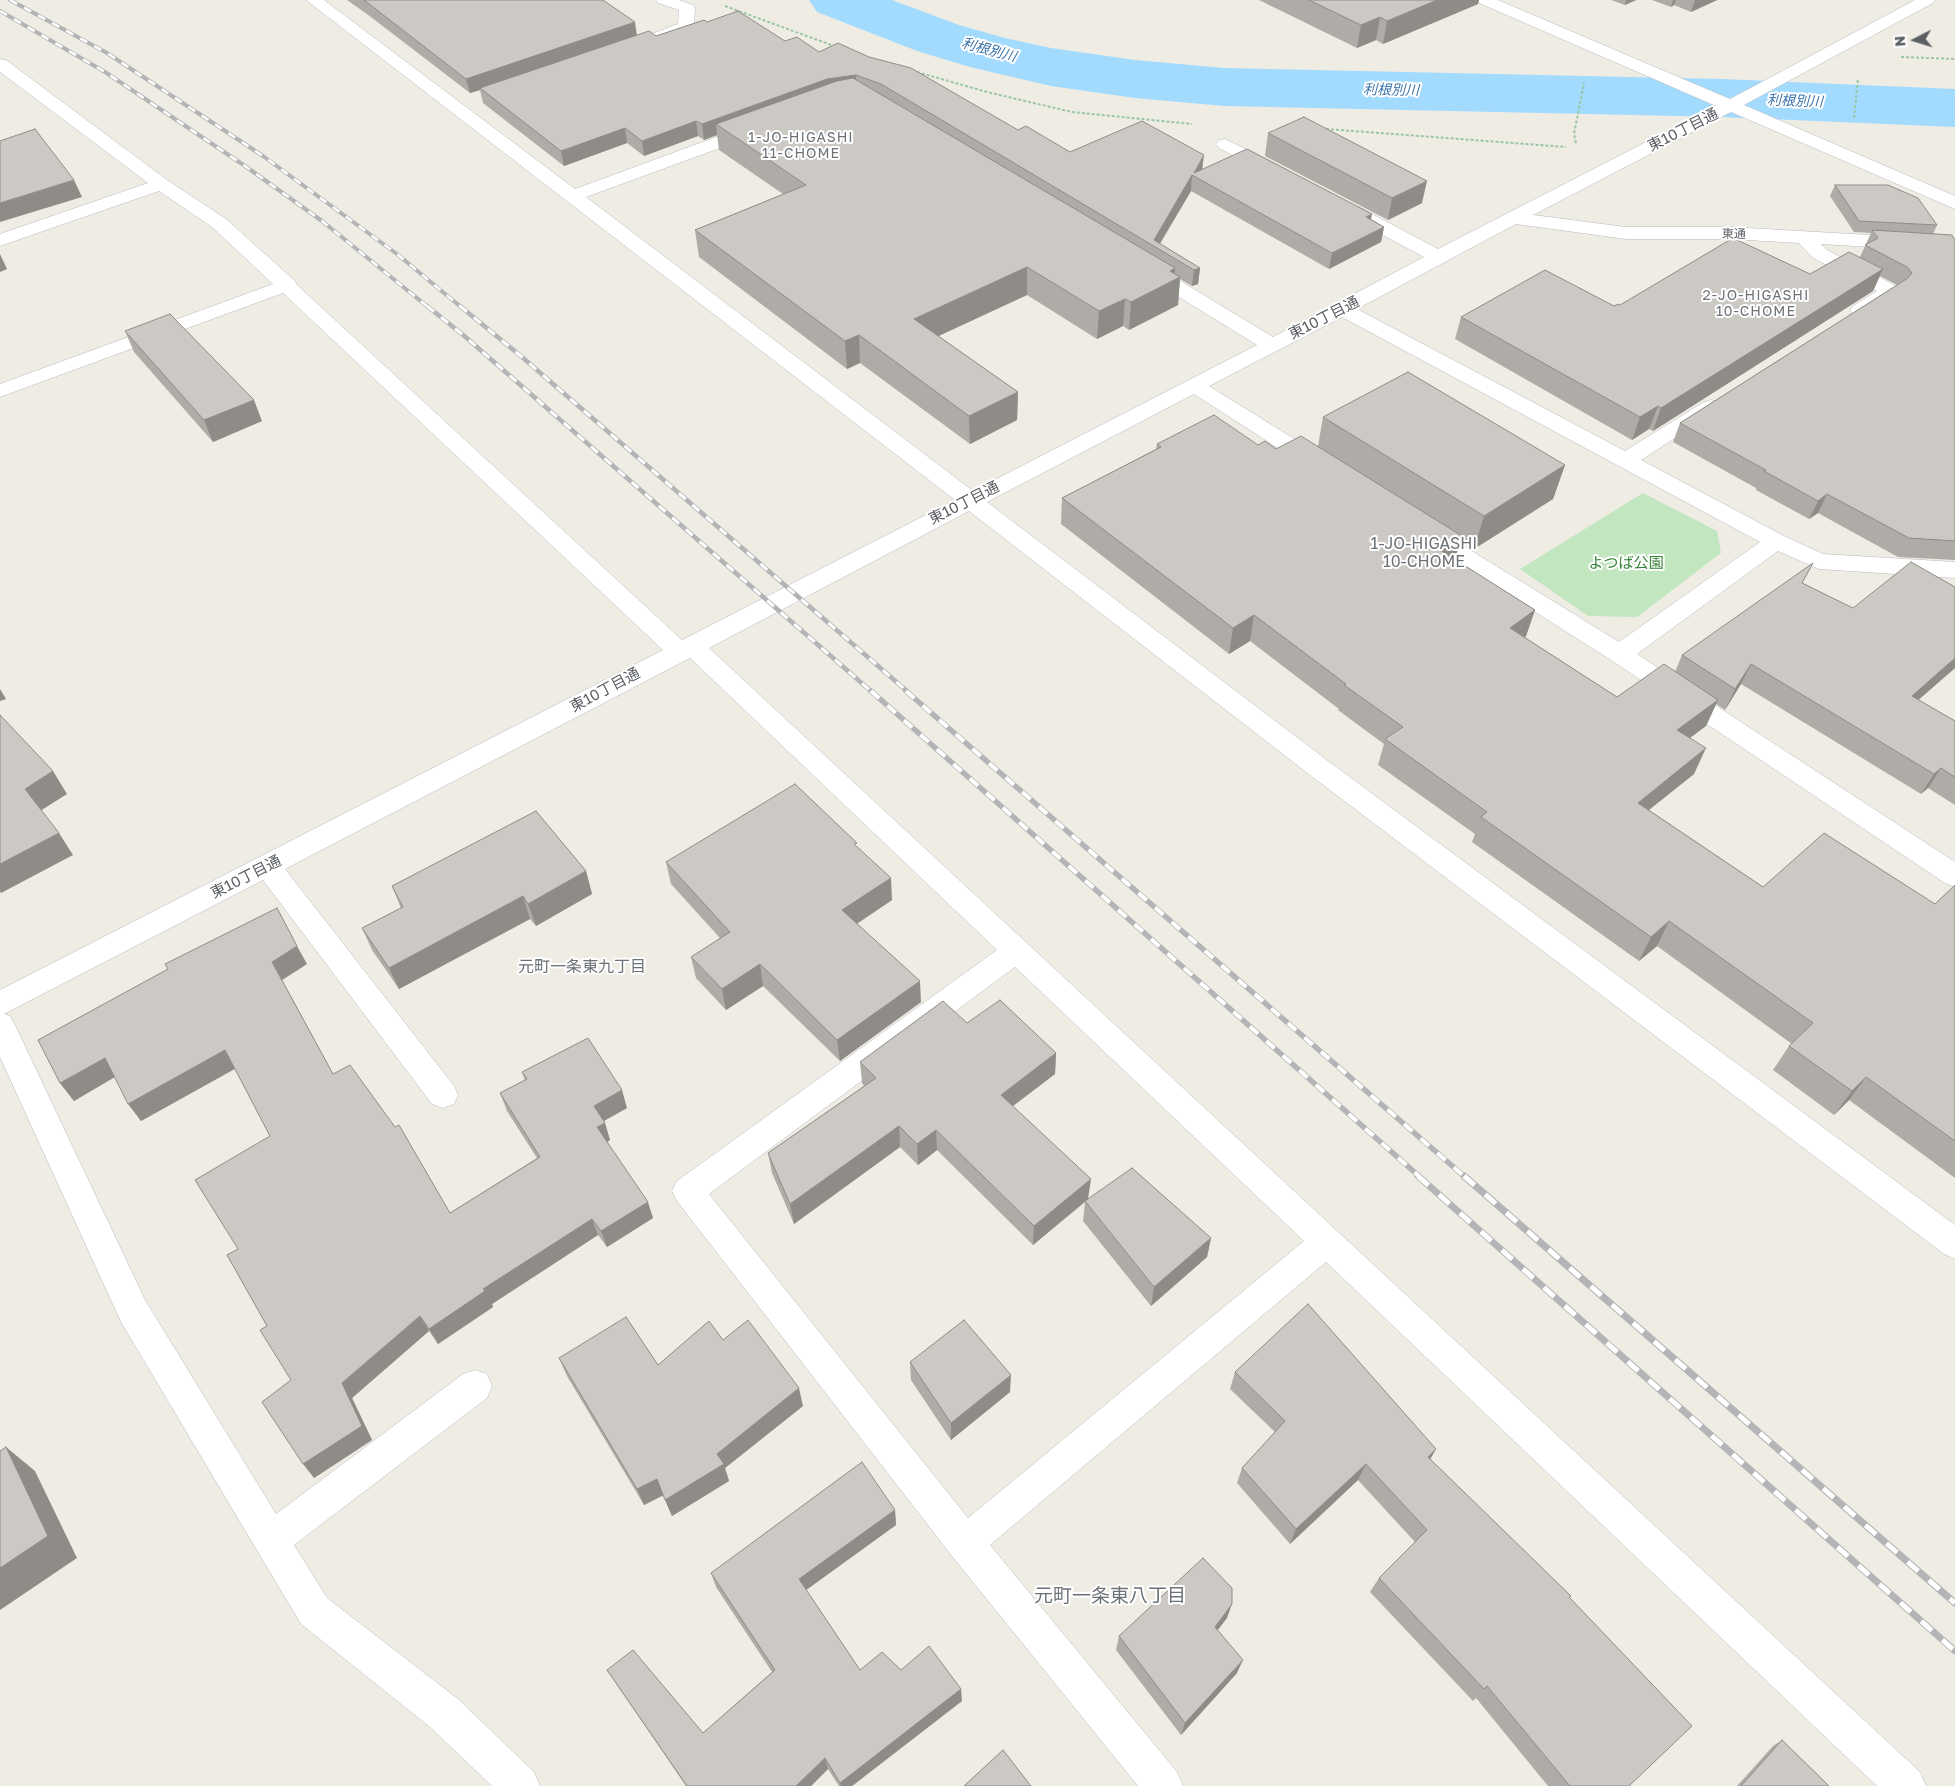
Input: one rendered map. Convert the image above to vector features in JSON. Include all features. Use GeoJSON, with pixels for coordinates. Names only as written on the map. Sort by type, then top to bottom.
{"type":"FeatureCollection","features":[{"type":"Feature","properties":{"kind":"street"},"geometry":{"type":"LineString","coordinates":[[314,0],[463,103],[573,196],[1335,780],[1955,1244]]}},
{"type":"Feature","properties":{"kind":"street"},"geometry":{"type":"LineString","coordinates":[[639,43],[686,27],[686,8],[664,0]]}},
{"type":"Feature","properties":{"kind":"street"},"geometry":{"type":"LineString","coordinates":[[1485,0],[1955,203]]}},
{"type":"Feature","properties":{"kind":"street","name":"東10丁目通"},"geometry":{"type":"LineString","coordinates":[[0,1004],[1342,309],[1438,257],[1730,106],[1799,67],[1927,0]]}},
{"type":"Feature","properties":{"kind":"street"},"geometry":{"type":"LineString","coordinates":[[0,64],[161,184],[219,222],[288,284],[1016,951],[1906,1786]]}},
{"type":"Feature","properties":{"kind":"street"},"geometry":{"type":"LineString","coordinates":[[573,196],[769,124]]}},
{"type":"Feature","properties":{"kind":"street"},"geometry":{"type":"LineString","coordinates":[[1225,144],[1285,176]]}},
{"type":"Feature","properties":{"kind":"street"},"geometry":{"type":"LineString","coordinates":[[0,240],[161,184]]}},
{"type":"Feature","properties":{"kind":"street"},"geometry":{"type":"LineString","coordinates":[[1337,203],[1438,257]]}},
{"type":"Feature","properties":{"kind":"street","name":"東通"},"geometry":{"type":"LineString","coordinates":[[1514,218],[1626,233],[1731,233],[1955,246]]}},
{"type":"Feature","properties":{"kind":"street"},"geometry":{"type":"LineString","coordinates":[[1804,237],[1820,254],[1891,291],[1841,323]]}},
{"type":"Feature","properties":{"kind":"street"},"geometry":{"type":"LineString","coordinates":[[1130,259],[1272,345]]}},
{"type":"Feature","properties":{"kind":"street"},"geometry":{"type":"LineString","coordinates":[[0,391],[288,284]]}},
{"type":"Feature","properties":{"kind":"street"},"geometry":{"type":"LineString","coordinates":[[1342,309],[1776,541],[1819,561],[1955,570]]}},
{"type":"Feature","properties":{"kind":"street"},"geometry":{"type":"LineString","coordinates":[[1193,385],[1334,474]]}},
{"type":"Feature","properties":{"kind":"street"},"geometry":{"type":"LineString","coordinates":[[1626,461],[1725,397]]}},
{"type":"Feature","properties":{"kind":"street"},"geometry":{"type":"LineString","coordinates":[[1410,522],[1620,654],[1955,876]]}},
{"type":"Feature","properties":{"kind":"street"},"geometry":{"type":"LineString","coordinates":[[1620,654],[1776,541]]}},
{"type":"Feature","properties":{"kind":"street"},"geometry":{"type":"LineString","coordinates":[[267,866],[443,1095]]}},
{"type":"Feature","properties":{"kind":"street"},"geometry":{"type":"LineString","coordinates":[[1016,951],[688,1192],[965,1543],[1163,1786]]}},
{"type":"Feature","properties":{"kind":"street"},"geometry":{"type":"LineString","coordinates":[[0,1025],[133,1311],[314,1611],[444,1714],[520,1786]]}},
{"type":"Feature","properties":{"kind":"street"},"geometry":{"type":"LineString","coordinates":[[965,1543],[1326,1242]]}},
{"type":"Feature","properties":{"kind":"street"},"geometry":{"type":"LineString","coordinates":[[271,1540],[475,1386]]}},
{"type":"Feature","properties":{"kind":"path"},"geometry":{"type":"LineString","coordinates":[[718,4],[838,48]]}},
{"type":"Feature","properties":{"kind":"path"},"geometry":{"type":"LineString","coordinates":[[1898,56],[1955,59]]}},
{"type":"Feature","properties":{"kind":"path"},"geometry":{"type":"LineString","coordinates":[[912,70],[987,92],[1072,112],[1200,124]]}},
{"type":"Feature","properties":{"kind":"path"},"geometry":{"type":"LineString","coordinates":[[1853,122],[1859,76]]}},
{"type":"Feature","properties":{"kind":"path"},"geometry":{"type":"LineString","coordinates":[[1574,134],[1585,79]]}},
{"type":"Feature","properties":{"kind":"path"},"geometry":{"type":"LineString","coordinates":[[1323,129],[1411,134],[1570,148]]}},
{"type":"Feature","properties":{"kind":"green space","name":"よつば公園"},"geometry":{"type":"Polygon","coordinates":[[[1643,493],[1717,531],[1721,553],[1637,617],[1588,616],[1520,569],[1643,493]]]}},
{"type":"Feature","properties":{"kind":"building"},"geometry":{"type":"Polygon","coordinates":[[[364,0],[603,0],[635,22],[466,79],[364,0]]]}},
{"type":"Feature","properties":{"kind":"building"},"geometry":{"type":"Polygon","coordinates":[[[1309,0],[1437,0],[1387,21],[1380,17],[1361,25],[1309,0]]]}},
{"type":"Feature","properties":{"kind":"building"},"geometry":{"type":"Polygon","coordinates":[[[738,11],[785,41],[797,37],[819,52],[838,43],[869,57],[911,68],[1018,130],[1026,126],[1070,152],[1142,121],[1204,155],[1194,173],[1247,149],[1372,214],[1366,217],[1384,227],[1332,253],[1192,175],[1154,240],[1200,268],[1194,270],[881,84],[856,75],[827,79],[702,124],[696,121],[642,141],[625,128],[561,151],[480,88],[649,31],[656,36],[738,11]]]}},
{"type":"Feature","properties":{"kind":"building"},"geometry":{"type":"Polygon","coordinates":[[[853,78],[1175,268],[1170,271],[1180,277],[1131,302],[1125,299],[1099,311],[1027,267],[914,319],[1018,392],[969,416],[859,335],[845,341],[695,230],[806,185],[716,124],[837,81],[853,78]]]}},
{"type":"Feature","properties":{"kind":"building"},"geometry":{"type":"Polygon","coordinates":[[[1304,117],[1427,181],[1392,198],[1268,133],[1304,117]]]}},
{"type":"Feature","properties":{"kind":"building"},"geometry":{"type":"Polygon","coordinates":[[[35,129],[74,180],[0,203],[0,141],[35,129]]]}},
{"type":"Feature","properties":{"kind":"building"},"geometry":{"type":"Polygon","coordinates":[[[1835,185],[1888,185],[1918,198],[1937,225],[1859,221],[1835,185]]]}},
{"type":"Feature","properties":{"kind":"building"},"geometry":{"type":"Polygon","coordinates":[[[1872,230],[1952,235],[1955,240],[1955,541],[1909,538],[1827,494],[1818,501],[1680,423],[1908,278],[1912,273],[1907,267],[1865,245],[1878,238],[1872,230]]]}},
{"type":"Feature","properties":{"kind":"building"},"geometry":{"type":"Polygon","coordinates":[[[1733,238],[1810,274],[1849,252],[1883,269],[1661,408],[1658,406],[1640,417],[1461,317],[1545,270],[1614,306],[1620,305],[1733,238]]]}},
{"type":"Feature","properties":{"kind":"building"},"geometry":{"type":"Polygon","coordinates":[[[170,314],[254,400],[204,420],[125,331],[170,314]]]}},
{"type":"Feature","properties":{"kind":"building"},"geometry":{"type":"Polygon","coordinates":[[[1408,372],[1565,465],[1484,516],[1323,417],[1408,372]]]}},
{"type":"Feature","properties":{"kind":"building"},"geometry":{"type":"Polygon","coordinates":[[[1214,415],[1258,445],[1265,441],[1276,449],[1301,436],[1462,536],[1440,550],[1535,610],[1510,628],[1617,697],[1664,664],[1718,700],[1677,730],[1706,748],[1638,803],[1763,887],[1824,833],[1935,904],[1955,885],[1955,1141],[1866,1077],[1852,1091],[1789,1046],[1813,1023],[1669,921],[1651,937],[1481,817],[1487,812],[1385,739],[1403,727],[1344,685],[1346,684],[1254,615],[1233,628],[1062,498],[1161,447],[1157,444],[1214,415]]]}},
{"type":"Feature","properties":{"kind":"building"},"geometry":{"type":"Polygon","coordinates":[[[1911,562],[1955,587],[1955,658],[1912,696],[1955,721],[1955,777],[1941,768],[1934,774],[1751,664],[1735,689],[1682,655],[1813,563],[1802,583],[1853,608],[1911,562]]]}},
{"type":"Feature","properties":{"kind":"building"},"geometry":{"type":"Polygon","coordinates":[[[0,715],[53,771],[25,789],[59,833],[0,864],[0,715]]]}},
{"type":"Feature","properties":{"kind":"building"},"geometry":{"type":"Polygon","coordinates":[[[795,784],[857,843],[854,844],[891,878],[842,910],[920,981],[837,1040],[760,964],[722,989],[691,957],[730,932],[666,862],[795,784]]]}},
{"type":"Feature","properties":{"kind":"building"},"geometry":{"type":"Polygon","coordinates":[[[536,811],[586,871],[528,904],[523,896],[389,968],[362,928],[403,907],[392,886],[536,811]]]}},
{"type":"Feature","properties":{"kind":"building"},"geometry":{"type":"Polygon","coordinates":[[[277,908],[297,946],[272,962],[333,1074],[350,1065],[395,1127],[399,1125],[450,1213],[540,1157],[500,1093],[527,1079],[522,1072],[588,1038],[622,1090],[594,1106],[605,1123],[597,1127],[648,1202],[601,1231],[592,1219],[483,1289],[485,1291],[429,1329],[420,1316],[342,1383],[362,1426],[303,1464],[262,1402],[291,1380],[260,1330],[267,1326],[227,1255],[238,1249],[195,1180],[270,1136],[225,1050],[128,1104],[105,1058],[60,1083],[38,1040],[168,969],[165,964],[277,908]]]}},
{"type":"Feature","properties":{"kind":"building"},"geometry":{"type":"Polygon","coordinates":[[[1000,1000],[1056,1053],[1001,1095],[1091,1179],[1034,1226],[936,1130],[917,1144],[899,1126],[790,1204],[768,1153],[876,1078],[860,1062],[943,1001],[967,1023],[1000,1000]]]}},
{"type":"Feature","properties":{"kind":"building"},"geometry":{"type":"Polygon","coordinates":[[[1132,1168],[1211,1238],[1154,1287],[1085,1201],[1132,1168]]]}},
{"type":"Feature","properties":{"kind":"building"},"geometry":{"type":"Polygon","coordinates":[[[1308,1304],[1436,1449],[1428,1457],[1571,1596],[1569,1597],[1692,1726],[1629,1786],[1570,1786],[1487,1686],[1484,1689],[1379,1578],[1427,1530],[1366,1464],[1296,1529],[1242,1468],[1285,1421],[1235,1372],[1308,1304]]]}},
{"type":"Feature","properties":{"kind":"building"},"geometry":{"type":"Polygon","coordinates":[[[626,1317],[658,1365],[709,1321],[723,1340],[748,1320],[799,1388],[717,1454],[724,1464],[665,1500],[657,1479],[637,1489],[559,1358],[626,1317]]]}},
{"type":"Feature","properties":{"kind":"building"},"geometry":{"type":"Polygon","coordinates":[[[964,1320],[1011,1375],[951,1423],[910,1362],[964,1320]]]}},
{"type":"Feature","properties":{"kind":"building"},"geometry":{"type":"Polygon","coordinates":[[[6,1447],[48,1536],[0,1568],[0,1451],[6,1447]]]}},
{"type":"Feature","properties":{"kind":"building"},"geometry":{"type":"Polygon","coordinates":[[[862,1462],[895,1510],[799,1579],[860,1670],[882,1652],[901,1670],[929,1646],[961,1689],[840,1783],[825,1758],[796,1786],[687,1786],[607,1670],[633,1650],[703,1733],[775,1670],[711,1573],[862,1462]]]}},
{"type":"Feature","properties":{"kind":"building"},"geometry":{"type":"Polygon","coordinates":[[[1203,1558],[1232,1588],[1232,1604],[1215,1627],[1243,1660],[1185,1723],[1119,1636],[1203,1558]]]}},
{"type":"Feature","properties":{"kind":"building"},"geometry":{"type":"Polygon","coordinates":[[[1782,1740],[1829,1786],[1741,1786],[1782,1740]]]}},
{"type":"Feature","properties":{"kind":"building"},"geometry":{"type":"Polygon","coordinates":[[[1003,1750],[1031,1786],[964,1786],[1003,1750]]]}},
{"type":"Feature","properties":{"kind":"waterway","name":"利根別川"},"geometry":{"type":"LineString","coordinates":[[838,0],[938,38],[992,54],[1051,67],[1135,79],[1224,87],[1722,98],[1955,108]]}},
{"type":"Feature","properties":{"kind":"railway"},"geometry":{"type":"LineString","coordinates":[[10,0],[107,53],[263,156],[397,254],[461,307]]}},
{"type":"Feature","properties":{"kind":"railway"},"geometry":{"type":"LineString","coordinates":[[0,11],[105,72],[245,166],[322,221],[428,307]]}},
{"type":"Feature","properties":{"kind":"railway"},"geometry":{"type":"LineString","coordinates":[[427,306],[462,334],[872,692]]}},
{"type":"Feature","properties":{"kind":"railway"},"geometry":{"type":"LineString","coordinates":[[460,306],[522,357],[908,692]]}},
{"type":"Feature","properties":{"kind":"railway"},"geometry":{"type":"LineString","coordinates":[[871,691],[1420,1177]]}},
{"type":"Feature","properties":{"kind":"railway"},"geometry":{"type":"LineString","coordinates":[[906,691],[1465,1177]]}},
{"type":"Feature","properties":{"kind":"railway"},"geometry":{"type":"LineString","coordinates":[[1418,1176],[1955,1651]]}},
{"type":"Feature","properties":{"kind":"railway"},"geometry":{"type":"LineString","coordinates":[[1464,1176],[1955,1603]]}},
{"type":"Feature","properties":{"kind":"district","name":"1-JO-HIGASHI 11-CHOME"},"geometry":{"type":"Point","coordinates":[801,146]}},
{"type":"Feature","properties":{"kind":"district","name":"2-JO-HIGASHI 10-CHOME"},"geometry":{"type":"Point","coordinates":[1756,304]}},
{"type":"Feature","properties":{"kind":"district","name":"1-JO-HIGASHI 10-CHOME"},"geometry":{"type":"Point","coordinates":[1424,553]}},
{"type":"Feature","properties":{"kind":"district","name":"元町一条東九丁目"},"geometry":{"type":"Point","coordinates":[582,967]}},
{"type":"Feature","properties":{"kind":"district","name":"元町一条東八丁目"},"geometry":{"type":"Point","coordinates":[1110,1596]}}]}
